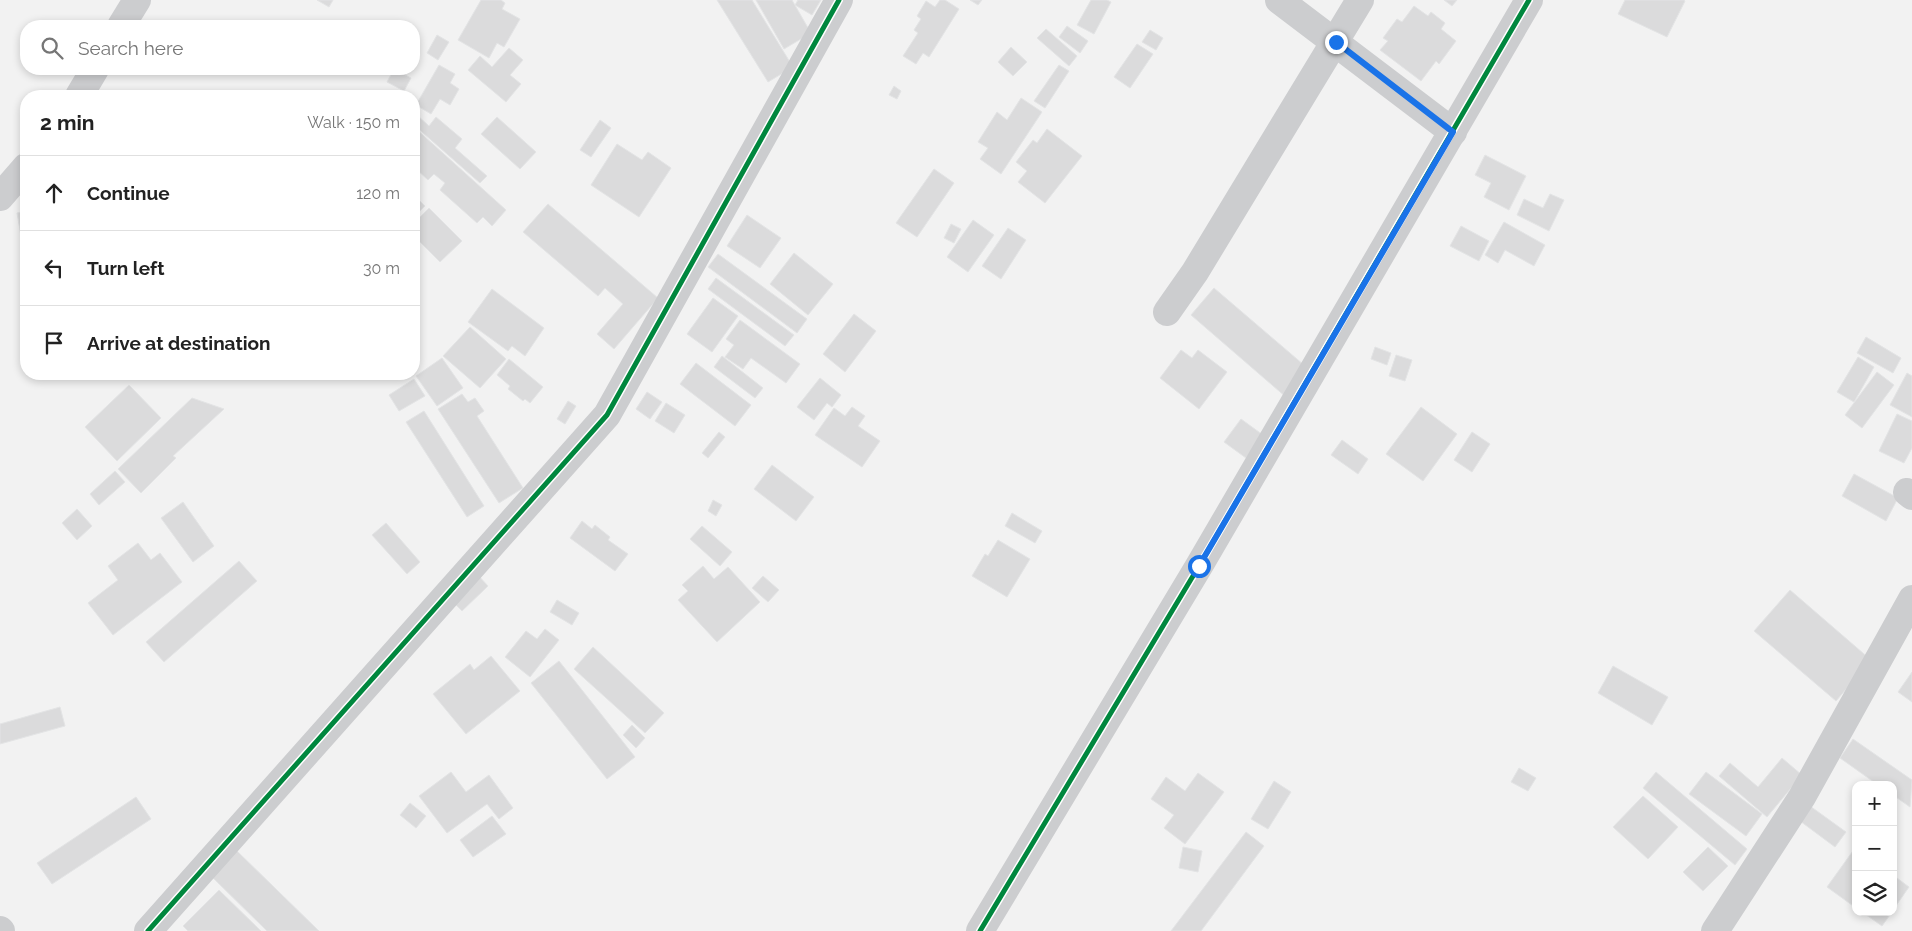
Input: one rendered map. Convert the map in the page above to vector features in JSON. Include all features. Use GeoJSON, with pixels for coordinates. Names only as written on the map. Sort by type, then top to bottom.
{"type":"FeatureCollection","features":[{"type":"Feature","properties":{"kind":"street"},"geometry":{"type":"LineString","coordinates":[[125,20],[137,0]]}},
{"type":"Feature","properties":{"kind":"street"},"geometry":{"type":"LineString","coordinates":[[148,931],[607,415],[839,0]]}},
{"type":"Feature","properties":{"kind":"street"},"geometry":{"type":"LineString","coordinates":[[1279,0],[1453,132]]}},
{"type":"Feature","properties":{"kind":"street"},"geometry":{"type":"LineString","coordinates":[[1167,312],[1195,272],[1360,0]]}},
{"type":"Feature","properties":{"kind":"street"},"geometry":{"type":"LineString","coordinates":[[980,931],[1199,566],[1528,0]]}},
{"type":"Feature","properties":{"kind":"street"},"geometry":{"type":"LineString","coordinates":[[83,90],[92,75]]}},
{"type":"Feature","properties":{"kind":"street"},"geometry":{"type":"LineString","coordinates":[[0,197],[20,174]]}},
{"type":"Feature","properties":{"kind":"street"},"geometry":{"type":"LineString","coordinates":[[1715,931],[1802,797],[1912,599]]}},
{"type":"Feature","properties":{"kind":"building"},"geometry":{"type":"Polygon","coordinates":[[[317,0],[333,0],[329,7],[317,0]]]}},
{"type":"Feature","properties":{"kind":"building"},"geometry":{"type":"Polygon","coordinates":[[[481,0],[501,0],[505,3],[502,9],[520,19],[504,47],[497,43],[489,58],[458,40],[481,0]]]}},
{"type":"Feature","properties":{"kind":"building"},"geometry":{"type":"Polygon","coordinates":[[[717,0],[752,0],[793,67],[768,82],[717,0]]]}},
{"type":"Feature","properties":{"kind":"building"},"geometry":{"type":"Polygon","coordinates":[[[756,0],[792,0],[811,33],[784,49],[756,0]]]}},
{"type":"Feature","properties":{"kind":"building"},"geometry":{"type":"Polygon","coordinates":[[[798,0],[821,0],[812,15],[795,5],[798,0]]]}},
{"type":"Feature","properties":{"kind":"building"},"geometry":{"type":"Polygon","coordinates":[[[940,0],[945,0],[959,9],[929,57],[923,53],[916,64],[903,56],[918,33],[914,30],[921,19],[917,16],[926,1],[935,7],[940,0]]]}},
{"type":"Feature","properties":{"kind":"building"},"geometry":{"type":"Polygon","coordinates":[[[970,0],[982,0],[978,5],[970,0]]]}},
{"type":"Feature","properties":{"kind":"building"},"geometry":{"type":"Polygon","coordinates":[[[1091,0],[1107,0],[1111,2],[1094,34],[1077,25],[1091,0]]]}},
{"type":"Feature","properties":{"kind":"building"},"geometry":{"type":"Polygon","coordinates":[[[1444,0],[1457,0],[1452,6],[1444,0]]]}},
{"type":"Feature","properties":{"kind":"building"},"geometry":{"type":"Polygon","coordinates":[[[1625,0],[1685,1],[1667,37],[1618,14],[1625,0]]]}},
{"type":"Feature","properties":{"kind":"building"},"geometry":{"type":"Polygon","coordinates":[[[1414,6],[1428,16],[1431,12],[1445,23],[1441,29],[1456,41],[1439,64],[1436,61],[1421,81],[1380,50],[1388,41],[1383,38],[1397,19],[1402,22],[1414,6]]]}},
{"type":"Feature","properties":{"kind":"building"},"geometry":{"type":"Polygon","coordinates":[[[1067,26],[1088,41],[1080,53],[1059,37],[1067,26]]]}},
{"type":"Feature","properties":{"kind":"building"},"geometry":{"type":"Polygon","coordinates":[[[1046,29],[1077,56],[1069,66],[1037,38],[1046,29]]]}},
{"type":"Feature","properties":{"kind":"building"},"geometry":{"type":"Polygon","coordinates":[[[1150,30],[1163,38],[1156,50],[1142,42],[1150,30]]]}},
{"type":"Feature","properties":{"kind":"building"},"geometry":{"type":"Polygon","coordinates":[[[437,35],[449,42],[438,60],[427,53],[437,35]]]}},
{"type":"Feature","properties":{"kind":"building"},"geometry":{"type":"Polygon","coordinates":[[[1137,44],[1153,54],[1130,88],[1114,77],[1137,44]]]}},
{"type":"Feature","properties":{"kind":"building"},"geometry":{"type":"Polygon","coordinates":[[[1011,47],[1027,62],[1013,76],[998,62],[1011,47]]]}},
{"type":"Feature","properties":{"kind":"building"},"geometry":{"type":"Polygon","coordinates":[[[509,48],[523,60],[510,75],[521,84],[506,102],[468,70],[480,56],[492,67],[509,48]]]}},
{"type":"Feature","properties":{"kind":"building"},"geometry":{"type":"Polygon","coordinates":[[[439,65],[455,74],[450,83],[459,89],[450,105],[440,99],[431,114],[420,107],[420,98],[439,65]]]}},
{"type":"Feature","properties":{"kind":"building"},"geometry":{"type":"Polygon","coordinates":[[[1059,65],[1069,71],[1045,108],[1034,101],[1059,65]]]}},
{"type":"Feature","properties":{"kind":"building"},"geometry":{"type":"Polygon","coordinates":[[[391,75],[405,75],[411,78],[405,90],[387,82],[391,75]]]}},
{"type":"Feature","properties":{"kind":"building"},"geometry":{"type":"Polygon","coordinates":[[[894,86],[901,91],[897,99],[889,95],[894,86]]]}},
{"type":"Feature","properties":{"kind":"building"},"geometry":{"type":"Polygon","coordinates":[[[1021,98],[1042,112],[1001,174],[980,159],[988,148],[978,142],[997,112],[1007,120],[1021,98]]]}},
{"type":"Feature","properties":{"kind":"building"},"geometry":{"type":"Polygon","coordinates":[[[436,117],[462,139],[455,148],[487,176],[480,183],[420,130],[420,118],[429,126],[436,117]]]}},
{"type":"Feature","properties":{"kind":"building"},"geometry":{"type":"Polygon","coordinates":[[[497,117],[536,152],[520,169],[481,134],[497,117]]]}},
{"type":"Feature","properties":{"kind":"building"},"geometry":{"type":"Polygon","coordinates":[[[600,120],[611,128],[591,157],[580,150],[600,120]]]}},
{"type":"Feature","properties":{"kind":"building"},"geometry":{"type":"Polygon","coordinates":[[[1047,129],[1082,156],[1045,203],[1018,182],[1027,171],[1016,162],[1033,140],[1037,143],[1047,129]]]}},
{"type":"Feature","properties":{"kind":"building"},"geometry":{"type":"Polygon","coordinates":[[[420,132],[506,210],[492,226],[483,217],[477,223],[440,190],[445,183],[434,174],[428,180],[420,173],[420,132]]]}},
{"type":"Feature","properties":{"kind":"building"},"geometry":{"type":"Polygon","coordinates":[[[617,144],[642,160],[648,152],[671,168],[639,217],[591,185],[617,144]]]}},
{"type":"Feature","properties":{"kind":"building"},"geometry":{"type":"Polygon","coordinates":[[[1485,155],[1526,176],[1509,210],[1484,197],[1491,183],[1475,175],[1485,155]]]}},
{"type":"Feature","properties":{"kind":"building"},"geometry":{"type":"Polygon","coordinates":[[[934,169],[954,183],[917,237],[896,223],[934,169]]]}},
{"type":"Feature","properties":{"kind":"building"},"geometry":{"type":"Polygon","coordinates":[[[1550,194],[1564,200],[1549,231],[1517,215],[1524,199],[1543,208],[1550,194]]]}},
{"type":"Feature","properties":{"kind":"building"},"geometry":{"type":"Polygon","coordinates":[[[420,201],[425,206],[420,211],[420,201]]]}},
{"type":"Feature","properties":{"kind":"building"},"geometry":{"type":"Polygon","coordinates":[[[548,204],[658,298],[614,349],[597,334],[623,304],[605,288],[598,296],[523,232],[548,204]]]}},
{"type":"Feature","properties":{"kind":"building"},"geometry":{"type":"Polygon","coordinates":[[[429,208],[462,241],[440,262],[420,242],[420,217],[429,208]]]}},
{"type":"Feature","properties":{"kind":"building"},"geometry":{"type":"Polygon","coordinates":[[[20,212],[20,230],[17,213],[20,212]]]}},
{"type":"Feature","properties":{"kind":"building"},"geometry":{"type":"Polygon","coordinates":[[[747,215],[781,238],[760,268],[727,246],[747,215]]]}},
{"type":"Feature","properties":{"kind":"building"},"geometry":{"type":"Polygon","coordinates":[[[973,220],[994,235],[968,272],[947,257],[973,220]]]}},
{"type":"Feature","properties":{"kind":"building"},"geometry":{"type":"Polygon","coordinates":[[[1504,222],[1545,245],[1534,266],[1505,250],[1498,263],[1485,255],[1504,222]]]}},
{"type":"Feature","properties":{"kind":"building"},"geometry":{"type":"Polygon","coordinates":[[[951,224],[961,229],[954,243],[944,238],[951,224]]]}},
{"type":"Feature","properties":{"kind":"building"},"geometry":{"type":"Polygon","coordinates":[[[1461,226],[1489,241],[1479,261],[1450,246],[1461,226]]]}},
{"type":"Feature","properties":{"kind":"building"},"geometry":{"type":"Polygon","coordinates":[[[1008,228],[1026,240],[1001,279],[982,266],[1008,228]]]}},
{"type":"Feature","properties":{"kind":"building"},"geometry":{"type":"Polygon","coordinates":[[[794,253],[833,284],[808,315],[770,284],[794,253]]]}},
{"type":"Feature","properties":{"kind":"building"},"geometry":{"type":"Polygon","coordinates":[[[718,254],[807,319],[797,333],[708,267],[718,254]]]}},
{"type":"Feature","properties":{"kind":"building"},"geometry":{"type":"Polygon","coordinates":[[[716,278],[794,335],[785,346],[708,289],[716,278]]]}},
{"type":"Feature","properties":{"kind":"building"},"geometry":{"type":"Polygon","coordinates":[[[1214,288],[1311,371],[1287,398],[1191,315],[1214,288]]]}},
{"type":"Feature","properties":{"kind":"building"},"geometry":{"type":"Polygon","coordinates":[[[492,289],[544,328],[525,356],[512,346],[508,351],[468,322],[492,289]]]}},
{"type":"Feature","properties":{"kind":"building"},"geometry":{"type":"Polygon","coordinates":[[[713,298],[738,316],[712,352],[687,334],[713,298]]]}},
{"type":"Feature","properties":{"kind":"building"},"geometry":{"type":"Polygon","coordinates":[[[854,314],[876,331],[845,372],[823,354],[854,314]]]}},
{"type":"Feature","properties":{"kind":"building"},"geometry":{"type":"Polygon","coordinates":[[[740,320],[800,364],[786,383],[751,358],[743,369],[725,357],[734,345],[726,339],[740,320]]]}},
{"type":"Feature","properties":{"kind":"building"},"geometry":{"type":"Polygon","coordinates":[[[470,327],[506,359],[480,388],[443,356],[470,327]]]}},
{"type":"Feature","properties":{"kind":"building"},"geometry":{"type":"Polygon","coordinates":[[[1866,337],[1901,358],[1893,373],[1857,353],[1866,337]]]}},
{"type":"Feature","properties":{"kind":"building"},"geometry":{"type":"Polygon","coordinates":[[[1375,347],[1391,353],[1387,365],[1371,359],[1375,347]]]}},
{"type":"Feature","properties":{"kind":"building"},"geometry":{"type":"Polygon","coordinates":[[[1181,350],[1192,358],[1198,350],[1227,372],[1199,409],[1160,378],[1181,350]]]}},
{"type":"Feature","properties":{"kind":"building"},"geometry":{"type":"Polygon","coordinates":[[[1396,355],[1412,360],[1405,381],[1389,376],[1396,355]]]}},
{"type":"Feature","properties":{"kind":"building"},"geometry":{"type":"Polygon","coordinates":[[[722,356],[763,388],[755,398],[714,367],[722,356]]]}},
{"type":"Feature","properties":{"kind":"building"},"geometry":{"type":"Polygon","coordinates":[[[1858,357],[1874,367],[1854,402],[1837,392],[1858,357]]]}},
{"type":"Feature","properties":{"kind":"building"},"geometry":{"type":"Polygon","coordinates":[[[442,358],[463,388],[437,406],[419,380],[420,373],[442,358]]]}},
{"type":"Feature","properties":{"kind":"building"},"geometry":{"type":"Polygon","coordinates":[[[509,359],[543,387],[530,403],[525,399],[523,401],[508,389],[510,386],[497,375],[509,359]]]}},
{"type":"Feature","properties":{"kind":"building"},"geometry":{"type":"Polygon","coordinates":[[[696,363],[751,405],[735,426],[680,384],[696,363]]]}},
{"type":"Feature","properties":{"kind":"building"},"geometry":{"type":"Polygon","coordinates":[[[1877,372],[1894,385],[1862,428],[1845,415],[1877,372]]]}},
{"type":"Feature","properties":{"kind":"building"},"geometry":{"type":"Polygon","coordinates":[[[1907,373],[1912,376],[1912,417],[1890,405],[1907,373]]]}},
{"type":"Feature","properties":{"kind":"building"},"geometry":{"type":"Polygon","coordinates":[[[820,378],[841,395],[832,407],[827,403],[814,420],[797,407],[820,378]]]}},
{"type":"Feature","properties":{"kind":"building"},"geometry":{"type":"Polygon","coordinates":[[[415,380],[425,396],[399,411],[389,395],[415,380]]]}},
{"type":"Feature","properties":{"kind":"building"},"geometry":{"type":"Polygon","coordinates":[[[129,385],[161,418],[117,461],[85,427],[129,385]]]}},
{"type":"Feature","properties":{"kind":"building"},"geometry":{"type":"Polygon","coordinates":[[[647,392],[662,402],[650,419],[636,409],[647,392]]]}},
{"type":"Feature","properties":{"kind":"building"},"geometry":{"type":"Polygon","coordinates":[[[462,394],[468,402],[475,398],[484,411],[477,416],[523,488],[499,503],[438,409],[462,394]]]}},
{"type":"Feature","properties":{"kind":"building"},"geometry":{"type":"Polygon","coordinates":[[[192,398],[224,409],[173,456],[176,458],[141,493],[118,469],[192,398]]]}},
{"type":"Feature","properties":{"kind":"building"},"geometry":{"type":"Polygon","coordinates":[[[568,401],[576,406],[565,424],[557,419],[568,401]]]}},
{"type":"Feature","properties":{"kind":"building"},"geometry":{"type":"Polygon","coordinates":[[[666,403],[685,415],[674,433],[655,421],[666,403]]]}},
{"type":"Feature","properties":{"kind":"building"},"geometry":{"type":"Polygon","coordinates":[[[852,407],[865,416],[858,426],[880,441],[862,467],[815,435],[834,408],[845,416],[852,407]]]}},
{"type":"Feature","properties":{"kind":"building"},"geometry":{"type":"Polygon","coordinates":[[[1421,407],[1457,434],[1423,481],[1386,454],[1421,407]]]}},
{"type":"Feature","properties":{"kind":"building"},"geometry":{"type":"Polygon","coordinates":[[[424,411],[484,506],[467,517],[406,422],[424,411]]]}},
{"type":"Feature","properties":{"kind":"building"},"geometry":{"type":"Polygon","coordinates":[[[1897,414],[1912,421],[1912,448],[1904,463],[1879,451],[1897,414]]]}},
{"type":"Feature","properties":{"kind":"building"},"geometry":{"type":"Polygon","coordinates":[[[1241,419],[1263,435],[1246,458],[1224,442],[1241,419]]]}},
{"type":"Feature","properties":{"kind":"building"},"geometry":{"type":"Polygon","coordinates":[[[719,432],[725,437],[708,458],[702,453],[719,432]]]}},
{"type":"Feature","properties":{"kind":"building"},"geometry":{"type":"Polygon","coordinates":[[[1472,432],[1490,444],[1472,472],[1454,460],[1472,432]]]}},
{"type":"Feature","properties":{"kind":"building"},"geometry":{"type":"Polygon","coordinates":[[[1342,440],[1368,459],[1358,474],[1331,455],[1342,440]]]}},
{"type":"Feature","properties":{"kind":"building"},"geometry":{"type":"Polygon","coordinates":[[[772,465],[814,497],[796,521],[754,489],[772,465]]]}},
{"type":"Feature","properties":{"kind":"building"},"geometry":{"type":"Polygon","coordinates":[[[115,471],[125,482],[99,505],[90,494],[115,471]]]}},
{"type":"Feature","properties":{"kind":"building"},"geometry":{"type":"Polygon","coordinates":[[[1854,474],[1898,498],[1886,521],[1842,496],[1854,474]]]}},
{"type":"Feature","properties":{"kind":"building"},"geometry":{"type":"Polygon","coordinates":[[[713,500],[722,505],[716,516],[708,511],[713,500]]]}},
{"type":"Feature","properties":{"kind":"building"},"geometry":{"type":"Polygon","coordinates":[[[183,502],[214,546],[193,562],[161,518],[183,502]]]}},
{"type":"Feature","properties":{"kind":"building"},"geometry":{"type":"Polygon","coordinates":[[[77,509],[92,526],[77,540],[62,523],[77,509]]]}},
{"type":"Feature","properties":{"kind":"building"},"geometry":{"type":"Polygon","coordinates":[[[1012,513],[1042,531],[1035,543],[1005,526],[1012,513]]]}},
{"type":"Feature","properties":{"kind":"building"},"geometry":{"type":"Polygon","coordinates":[[[582,521],[592,529],[595,525],[610,537],[608,540],[628,554],[615,571],[570,538],[582,521]]]}},
{"type":"Feature","properties":{"kind":"building"},"geometry":{"type":"Polygon","coordinates":[[[386,523],[420,562],[407,574],[372,535],[386,523]]]}},
{"type":"Feature","properties":{"kind":"building"},"geometry":{"type":"Polygon","coordinates":[[[702,526],[732,552],[720,566],[690,539],[702,526]]]}},
{"type":"Feature","properties":{"kind":"building"},"geometry":{"type":"Polygon","coordinates":[[[998,540],[1030,559],[1007,597],[972,576],[985,554],[988,556],[998,540]]]}},
{"type":"Feature","properties":{"kind":"building"},"geometry":{"type":"Polygon","coordinates":[[[138,543],[151,560],[160,553],[182,582],[113,635],[88,603],[118,580],[108,566],[138,543]]]}},
{"type":"Feature","properties":{"kind":"building"},"geometry":{"type":"Polygon","coordinates":[[[239,561],[257,581],[164,662],[146,642],[239,561]]]}},
{"type":"Feature","properties":{"kind":"building"},"geometry":{"type":"Polygon","coordinates":[[[703,566],[714,579],[728,567],[760,602],[717,642],[678,600],[688,591],[682,585],[703,566]]]}},
{"type":"Feature","properties":{"kind":"building"},"geometry":{"type":"Polygon","coordinates":[[[476,573],[488,586],[462,611],[449,598],[476,573]]]}},
{"type":"Feature","properties":{"kind":"building"},"geometry":{"type":"Polygon","coordinates":[[[763,576],[779,590],[768,602],[752,588],[763,576]]]}},
{"type":"Feature","properties":{"kind":"building"},"geometry":{"type":"Polygon","coordinates":[[[1790,590],[1871,660],[1836,701],[1754,631],[1790,590]]]}},
{"type":"Feature","properties":{"kind":"building"},"geometry":{"type":"Polygon","coordinates":[[[557,600],[579,613],[572,625],[550,612],[557,600]]]}},
{"type":"Feature","properties":{"kind":"building"},"geometry":{"type":"Polygon","coordinates":[[[545,629],[559,640],[530,677],[505,657],[526,631],[537,639],[545,629]]]}},
{"type":"Feature","properties":{"kind":"building"},"geometry":{"type":"Polygon","coordinates":[[[593,647],[664,713],[645,733],[574,669],[593,647]]]}},
{"type":"Feature","properties":{"kind":"building"},"geometry":{"type":"Polygon","coordinates":[[[491,656],[520,691],[466,734],[433,694],[470,664],[474,670],[491,656]]]}},
{"type":"Feature","properties":{"kind":"building"},"geometry":{"type":"Polygon","coordinates":[[[559,661],[635,757],[607,779],[531,683],[559,661]]]}},
{"type":"Feature","properties":{"kind":"building"},"geometry":{"type":"Polygon","coordinates":[[[1613,666],[1668,697],[1652,725],[1598,693],[1613,666]]]}},
{"type":"Feature","properties":{"kind":"building"},"geometry":{"type":"Polygon","coordinates":[[[1912,672],[1912,702],[1898,692],[1912,672]]]}},
{"type":"Feature","properties":{"kind":"building"},"geometry":{"type":"Polygon","coordinates":[[[60,707],[65,726],[0,744],[0,724],[60,707]]]}},
{"type":"Feature","properties":{"kind":"building"},"geometry":{"type":"Polygon","coordinates":[[[632,725],[645,738],[636,748],[623,735],[632,725]]]}},
{"type":"Feature","properties":{"kind":"building"},"geometry":{"type":"Polygon","coordinates":[[[1853,739],[1912,780],[1910,807],[1897,798],[1897,781],[1872,781],[1840,758],[1853,739]]]}},
{"type":"Feature","properties":{"kind":"building"},"geometry":{"type":"Polygon","coordinates":[[[1782,758],[1802,775],[1767,817],[1719,776],[1730,763],[1758,787],[1782,758]]]}},
{"type":"Feature","properties":{"kind":"building"},"geometry":{"type":"Polygon","coordinates":[[[1519,768],[1536,778],[1528,791],[1511,782],[1519,768]]]}},
{"type":"Feature","properties":{"kind":"building"},"geometry":{"type":"Polygon","coordinates":[[[451,772],[466,792],[489,775],[513,808],[499,819],[487,804],[447,833],[419,796],[451,772]]]}},
{"type":"Feature","properties":{"kind":"building"},"geometry":{"type":"Polygon","coordinates":[[[1656,772],[1747,849],[1735,865],[1643,788],[1656,772]]]}},
{"type":"Feature","properties":{"kind":"building"},"geometry":{"type":"Polygon","coordinates":[[[1706,772],[1762,814],[1746,836],[1689,794],[1706,772]]]}},
{"type":"Feature","properties":{"kind":"building"},"geometry":{"type":"Polygon","coordinates":[[[1198,773],[1224,792],[1185,844],[1164,828],[1174,815],[1151,799],[1166,777],[1185,791],[1198,773]]]}},
{"type":"Feature","properties":{"kind":"building"},"geometry":{"type":"Polygon","coordinates":[[[1274,781],[1291,792],[1268,829],[1251,819],[1274,781]]]}},
{"type":"Feature","properties":{"kind":"building"},"geometry":{"type":"Polygon","coordinates":[[[1643,796],[1678,827],[1648,859],[1613,827],[1643,796]]]}},
{"type":"Feature","properties":{"kind":"building"},"geometry":{"type":"Polygon","coordinates":[[[136,797],[151,819],[52,884],[37,863],[136,797]]]}},
{"type":"Feature","properties":{"kind":"building"},"geometry":{"type":"Polygon","coordinates":[[[410,803],[426,816],[416,828],[400,815],[410,803]]]}},
{"type":"Feature","properties":{"kind":"building"},"geometry":{"type":"Polygon","coordinates":[[[1810,806],[1846,832],[1835,847],[1800,821],[1810,806]]]}},
{"type":"Feature","properties":{"kind":"building"},"geometry":{"type":"Polygon","coordinates":[[[492,816],[506,834],[473,857],[460,840],[492,816]]]}},
{"type":"Feature","properties":{"kind":"building"},"geometry":{"type":"Polygon","coordinates":[[[1246,832],[1264,846],[1201,931],[1171,931],[1246,832]]]}},
{"type":"Feature","properties":{"kind":"building"},"geometry":{"type":"Polygon","coordinates":[[[1183,847],[1202,851],[1198,872],[1179,868],[1183,847]]]}},
{"type":"Feature","properties":{"kind":"building"},"geometry":{"type":"Polygon","coordinates":[[[1708,847],[1728,866],[1703,891],[1683,872],[1708,847]]]}},
{"type":"Feature","properties":{"kind":"building"},"geometry":{"type":"Polygon","coordinates":[[[236,850],[319,931],[267,931],[211,876],[236,850]]]}},
{"type":"Feature","properties":{"kind":"building"},"geometry":{"type":"Polygon","coordinates":[[[1852,852],[1852,905],[1827,887],[1852,852]]]}},
{"type":"Feature","properties":{"kind":"building"},"geometry":{"type":"Polygon","coordinates":[[[1897,878],[1909,887],[1897,904],[1897,878]]]}},
{"type":"Feature","properties":{"kind":"building"},"geometry":{"type":"Polygon","coordinates":[[[219,890],[261,931],[188,931],[183,926],[219,890]]]}},
{"type":"Feature","properties":{"kind":"building"},"geometry":{"type":"Polygon","coordinates":[[[1868,916],[1889,916],[1882,926],[1868,916]]]}},
{"type":"Feature","properties":{"kind":"cycle path"},"geometry":{"type":"LineString","coordinates":[[148,931],[607,415],[839,0]]}},
{"type":"Feature","properties":{"kind":"cycle path"},"geometry":{"type":"LineString","coordinates":[[980,931],[1199,566],[1529,0]]}},
{"type":"Feature","properties":{"kind":"route"},"geometry":{"type":"LineString","coordinates":[[1199,566],[1453,132],[1336,42]]}}]}
